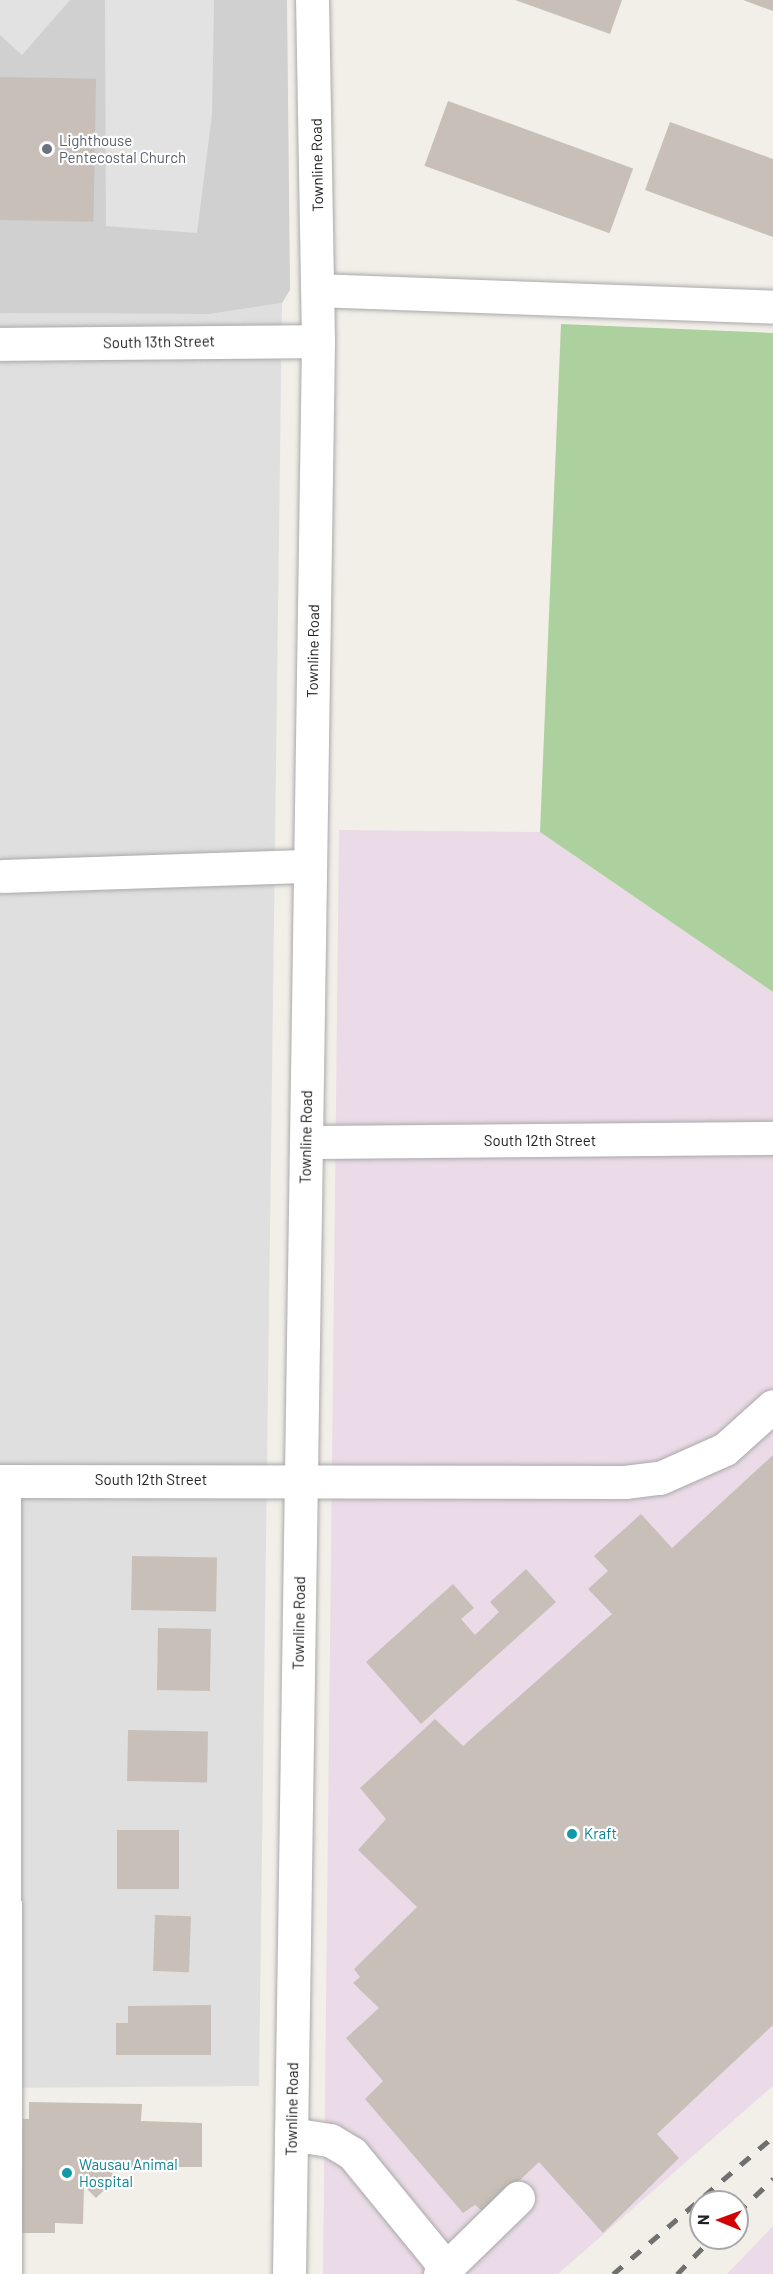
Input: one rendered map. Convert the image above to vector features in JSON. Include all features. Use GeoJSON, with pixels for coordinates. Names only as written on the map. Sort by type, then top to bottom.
{"type":"FeatureCollection","features":[{"type":"Feature","properties":{"kind":"street","name":"Townline Road"},"geometry":{"type":"LineString","coordinates":[[289,2274],[318,341],[312,0]]}},
{"type":"Feature","properties":{"kind":"street"},"geometry":{"type":"LineString","coordinates":[[318,290],[773,307]]}},
{"type":"Feature","properties":{"kind":"street","name":"South 13th Street"},"geometry":{"type":"LineString","coordinates":[[0,344],[318,341]]}},
{"type":"Feature","properties":{"kind":"street"},"geometry":{"type":"LineString","coordinates":[[3,876],[310,866]]}},
{"type":"Feature","properties":{"kind":"street","name":"South 12th Street"},"geometry":{"type":"LineString","coordinates":[[306,1142],[773,1138]]}},
{"type":"Feature","properties":{"kind":"street","name":"South 12th Street"},"geometry":{"type":"LineString","coordinates":[[2,1481],[302,1479],[582,1483],[660,1478],[725,1449],[773,1406]]}},
{"type":"Feature","properties":{"kind":"street"},"geometry":{"type":"LineString","coordinates":[[2,1481],[5,2274]]}},
{"type":"Feature","properties":{"kind":"street"},"geometry":{"type":"LineString","coordinates":[[291,2134],[330,2140],[352,2153],[443,2271],[519,2198]]}},
{"type":"Feature","properties":{"kind":"shaded area"},"geometry":{"type":"Polygon","coordinates":[[[0,0],[287,0],[290,290],[282,303],[209,314],[0,313],[0,0]]]}},
{"type":"Feature","properties":{"kind":"shaded area"},"geometry":{"type":"Polygon","coordinates":[[[0,0],[70,0],[22,55],[0,35],[0,0]]]}},
{"type":"Feature","properties":{"kind":"shaded area"},"geometry":{"type":"Polygon","coordinates":[[[105,0],[214,0],[212,114],[197,233],[106,226],[105,0]]]}},
{"type":"Feature","properties":{"kind":"shaded area"},"geometry":{"type":"Polygon","coordinates":[[[282,303],[259,2086],[0,2088],[0,313],[209,314],[282,303]]]}},
{"type":"Feature","properties":{"kind":"shaded area"},"geometry":{"type":"Polygon","coordinates":[[[339,830],[540,832],[773,992],[773,2086],[558,2274],[323,2274],[339,830]]]}},
{"type":"Feature","properties":{"kind":"shaded area"},"geometry":{"type":"Polygon","coordinates":[[[773,2226],[773,2274],[727,2274],[773,2226]]]}},
{"type":"Feature","properties":{"kind":"green space"},"geometry":{"type":"Polygon","coordinates":[[[561,324],[773,333],[773,992],[540,832],[561,324]]]}},
{"type":"Feature","properties":{"kind":"building"},"geometry":{"type":"Polygon","coordinates":[[[515,0],[622,0],[610,34],[515,0]]]}},
{"type":"Feature","properties":{"kind":"building"},"geometry":{"type":"Polygon","coordinates":[[[743,0],[773,0],[773,11],[743,0]]]}},
{"type":"Feature","properties":{"kind":"building","name":"Lighthouse Pentecostal Church"},"geometry":{"type":"Polygon","coordinates":[[[0,77],[96,79],[93,222],[0,220],[0,77]]]}},
{"type":"Feature","properties":{"kind":"building"},"geometry":{"type":"Polygon","coordinates":[[[448,101],[633,168],[610,233],[424,166],[448,101]]]}},
{"type":"Feature","properties":{"kind":"building"},"geometry":{"type":"Polygon","coordinates":[[[670,122],[773,159],[773,237],[645,190],[670,122]]]}},
{"type":"Feature","properties":{"kind":"building","name":"Kraft"},"geometry":{"type":"Polygon","coordinates":[[[773,1455],[773,2025],[657,2134],[679,2158],[603,2233],[539,2162],[485,2213],[475,2205],[463,2213],[365,2099],[383,2081],[346,2038],[379,2008],[353,1983],[360,1977],[354,1969],[417,1907],[358,1850],[386,1819],[360,1788],[435,1719],[463,1746],[612,1614],[588,1589],[608,1571],[594,1556],[641,1514],[672,1548],[773,1455]]]}},
{"type":"Feature","properties":{"kind":"building"},"geometry":{"type":"Polygon","coordinates":[[[132,1556],[217,1557],[216,1611],[131,1610],[132,1556]]]}},
{"type":"Feature","properties":{"kind":"building"},"geometry":{"type":"Polygon","coordinates":[[[526,1569],[556,1602],[421,1724],[366,1662],[453,1584],[474,1608],[461,1619],[475,1635],[499,1612],[490,1602],[526,1569]]]}},
{"type":"Feature","properties":{"kind":"building"},"geometry":{"type":"Polygon","coordinates":[[[158,1628],[211,1629],[210,1691],[157,1690],[158,1628]]]}},
{"type":"Feature","properties":{"kind":"building"},"geometry":{"type":"Polygon","coordinates":[[[128,1730],[208,1731],[207,1782],[127,1781],[128,1730]]]}},
{"type":"Feature","properties":{"kind":"building"},"geometry":{"type":"Polygon","coordinates":[[[117,1830],[179,1830],[179,1889],[117,1889],[117,1830]]]}},
{"type":"Feature","properties":{"kind":"building"},"geometry":{"type":"Polygon","coordinates":[[[155,1915],[191,1916],[189,1972],[153,1971],[155,1915]]]}},
{"type":"Feature","properties":{"kind":"building"},"geometry":{"type":"Polygon","coordinates":[[[211,2005],[211,2055],[116,2055],[116,2023],[128,2023],[128,2006],[211,2005]]]}},
{"type":"Feature","properties":{"kind":"building","name":"Wausau Animal Hospital"},"geometry":{"type":"Polygon","coordinates":[[[29,2102],[142,2104],[141,2121],[202,2123],[202,2167],[106,2167],[117,2178],[96,2198],[84,2186],[83,2224],[55,2223],[55,2233],[21,2233],[23,2119],[29,2119],[29,2102]]]}},
{"type":"Feature","properties":{"kind":"railway"},"geometry":{"type":"LineString","coordinates":[[613,2274],[773,2137]]}},
{"type":"Feature","properties":{"kind":"railway"},"geometry":{"type":"LineString","coordinates":[[749,2202],[773,2179]]}},
{"type":"Feature","properties":{"kind":"railway"},"geometry":{"type":"LineString","coordinates":[[677,2274],[700,2250]]}},
{"type":"Feature","properties":{"kind":"place","name":"Lighthouse Pentecostal Church"},"geometry":{"type":"Point","coordinates":[47,149]}},
{"type":"Feature","properties":{"kind":"place","name":"Kraft"},"geometry":{"type":"Point","coordinates":[572,1834]}},
{"type":"Feature","properties":{"kind":"place","name":"Wausau Animal Hospital"},"geometry":{"type":"Point","coordinates":[67,2173]}}]}
